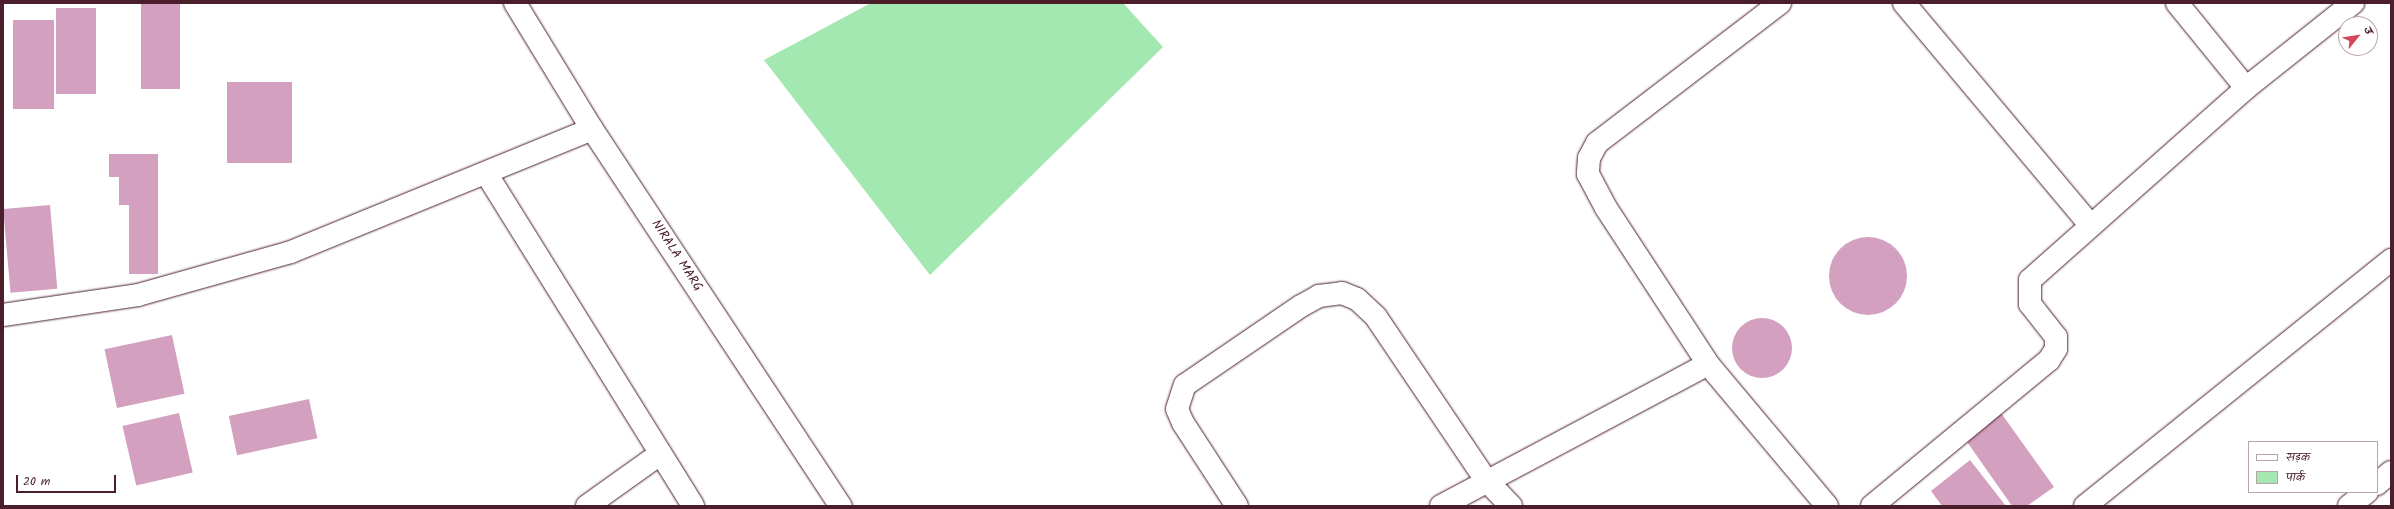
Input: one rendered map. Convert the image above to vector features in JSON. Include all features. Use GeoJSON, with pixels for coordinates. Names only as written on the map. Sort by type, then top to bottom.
{"type":"FeatureCollection","features":[{"type":"Feature","properties":{"kind":"street","name":"NIRALA MARG"},"geometry":{"type":"LineString","coordinates":[[515,3],[592,129],[841,506]]}},
{"type":"Feature","properties":{"kind":"street"},"geometry":{"type":"LineString","coordinates":[[1780,3],[1598,143],[1589,158],[1588,174],[1606,208],[1708,364],[1827,506]]}},
{"type":"Feature","properties":{"kind":"street"},"geometry":{"type":"LineString","coordinates":[[1904,3],[2090,225]]}},
{"type":"Feature","properties":{"kind":"street"},"geometry":{"type":"LineString","coordinates":[[2177,3],[2246,88]]}},
{"type":"Feature","properties":{"kind":"street"},"geometry":{"type":"LineString","coordinates":[[1872,506],[2049,360],[2056,349],[2056,337],[2030,304],[2030,280],[2090,225],[2246,88],[2353,3]]}},
{"type":"Feature","properties":{"kind":"street"},"geometry":{"type":"LineString","coordinates":[[3,315],[138,295],[291,252],[592,129]]}},
{"type":"Feature","properties":{"kind":"street"},"geometry":{"type":"LineString","coordinates":[[486,173],[693,506]]}},
{"type":"Feature","properties":{"kind":"street"},"geometry":{"type":"LineString","coordinates":[[2085,506],[2391,260]]}},
{"type":"Feature","properties":{"kind":"street"},"geometry":{"type":"LineString","coordinates":[[1238,506],[1183,423],[1177,409],[1179,397],[1185,385],[1301,306],[1319,296],[1342,293],[1357,299],[1376,317],[1486,480],[1511,506]]}},
{"type":"Feature","properties":{"kind":"street"},"geometry":{"type":"LineString","coordinates":[[1441,506],[1486,480],[1708,364]]}},
{"type":"Feature","properties":{"kind":"street"},"geometry":{"type":"LineString","coordinates":[[587,506],[660,454]]}},
{"type":"Feature","properties":{"kind":"street"},"geometry":{"type":"LineString","coordinates":[[2378,483],[2391,472]]}},
{"type":"Feature","properties":{"kind":"street"},"geometry":{"type":"LineString","coordinates":[[2349,506],[2366,493]]}},
{"type":"Feature","properties":{"kind":"green space"},"geometry":{"type":"Polygon","coordinates":[[[871,3],[1123,3],[1163,47],[930,275],[764,60],[871,3]]]}},
{"type":"Feature","properties":{"kind":"building"},"geometry":{"type":"Polygon","coordinates":[[[141,3],[180,3],[180,89],[141,89],[141,3]]]}},
{"type":"Feature","properties":{"kind":"building"},"geometry":{"type":"Polygon","coordinates":[[[56,8],[96,8],[96,94],[56,94],[56,8]]]}},
{"type":"Feature","properties":{"kind":"building"},"geometry":{"type":"Polygon","coordinates":[[[13,20],[54,20],[54,109],[13,109],[13,20]]]}},
{"type":"Feature","properties":{"kind":"building"},"geometry":{"type":"Polygon","coordinates":[[[227,82],[292,82],[292,163],[227,163],[227,82]]]}},
{"type":"Feature","properties":{"kind":"building"},"geometry":{"type":"Polygon","coordinates":[[[109,154],[158,154],[158,274],[129,274],[129,205],[119,205],[119,177],[109,177],[109,154]]]}},
{"type":"Feature","properties":{"kind":"building"},"geometry":{"type":"Polygon","coordinates":[[[50,205],[57,289],[10,293],[3,209],[50,205]]]}},
{"type":"Feature","properties":{"kind":"building"},"geometry":{"type":"Polygon","coordinates":[[[1868,237],[1883,240],[1896,248],[1904,261],[1907,276],[1904,291],[1896,304],[1883,312],[1868,315],[1853,312],[1840,304],[1832,291],[1829,276],[1832,261],[1840,248],[1853,240],[1868,237]]]}},
{"type":"Feature","properties":{"kind":"building"},"geometry":{"type":"Polygon","coordinates":[[[1762,318],[1779,323],[1787,331],[1792,348],[1787,365],[1779,373],[1762,378],[1745,373],[1737,365],[1732,348],[1737,331],[1745,323],[1762,318]]]}},
{"type":"Feature","properties":{"kind":"building"},"geometry":{"type":"Polygon","coordinates":[[[172,335],[184,394],[117,408],[105,349],[172,335]]]}},
{"type":"Feature","properties":{"kind":"building"},"geometry":{"type":"Polygon","coordinates":[[[309,399],[317,438],[237,455],[229,416],[309,399]]]}},
{"type":"Feature","properties":{"kind":"building"},"geometry":{"type":"Polygon","coordinates":[[[179,413],[193,472],[136,485],[122,426],[179,413]]]}},
{"type":"Feature","properties":{"kind":"building"},"geometry":{"type":"Polygon","coordinates":[[[2001,413],[2054,487],[2027,506],[2012,506],[1965,439],[2001,413]]]}},
{"type":"Feature","properties":{"kind":"building"},"geometry":{"type":"Polygon","coordinates":[[[1970,460],[2006,506],[1942,506],[1931,491],[1970,460]]]}}]}
